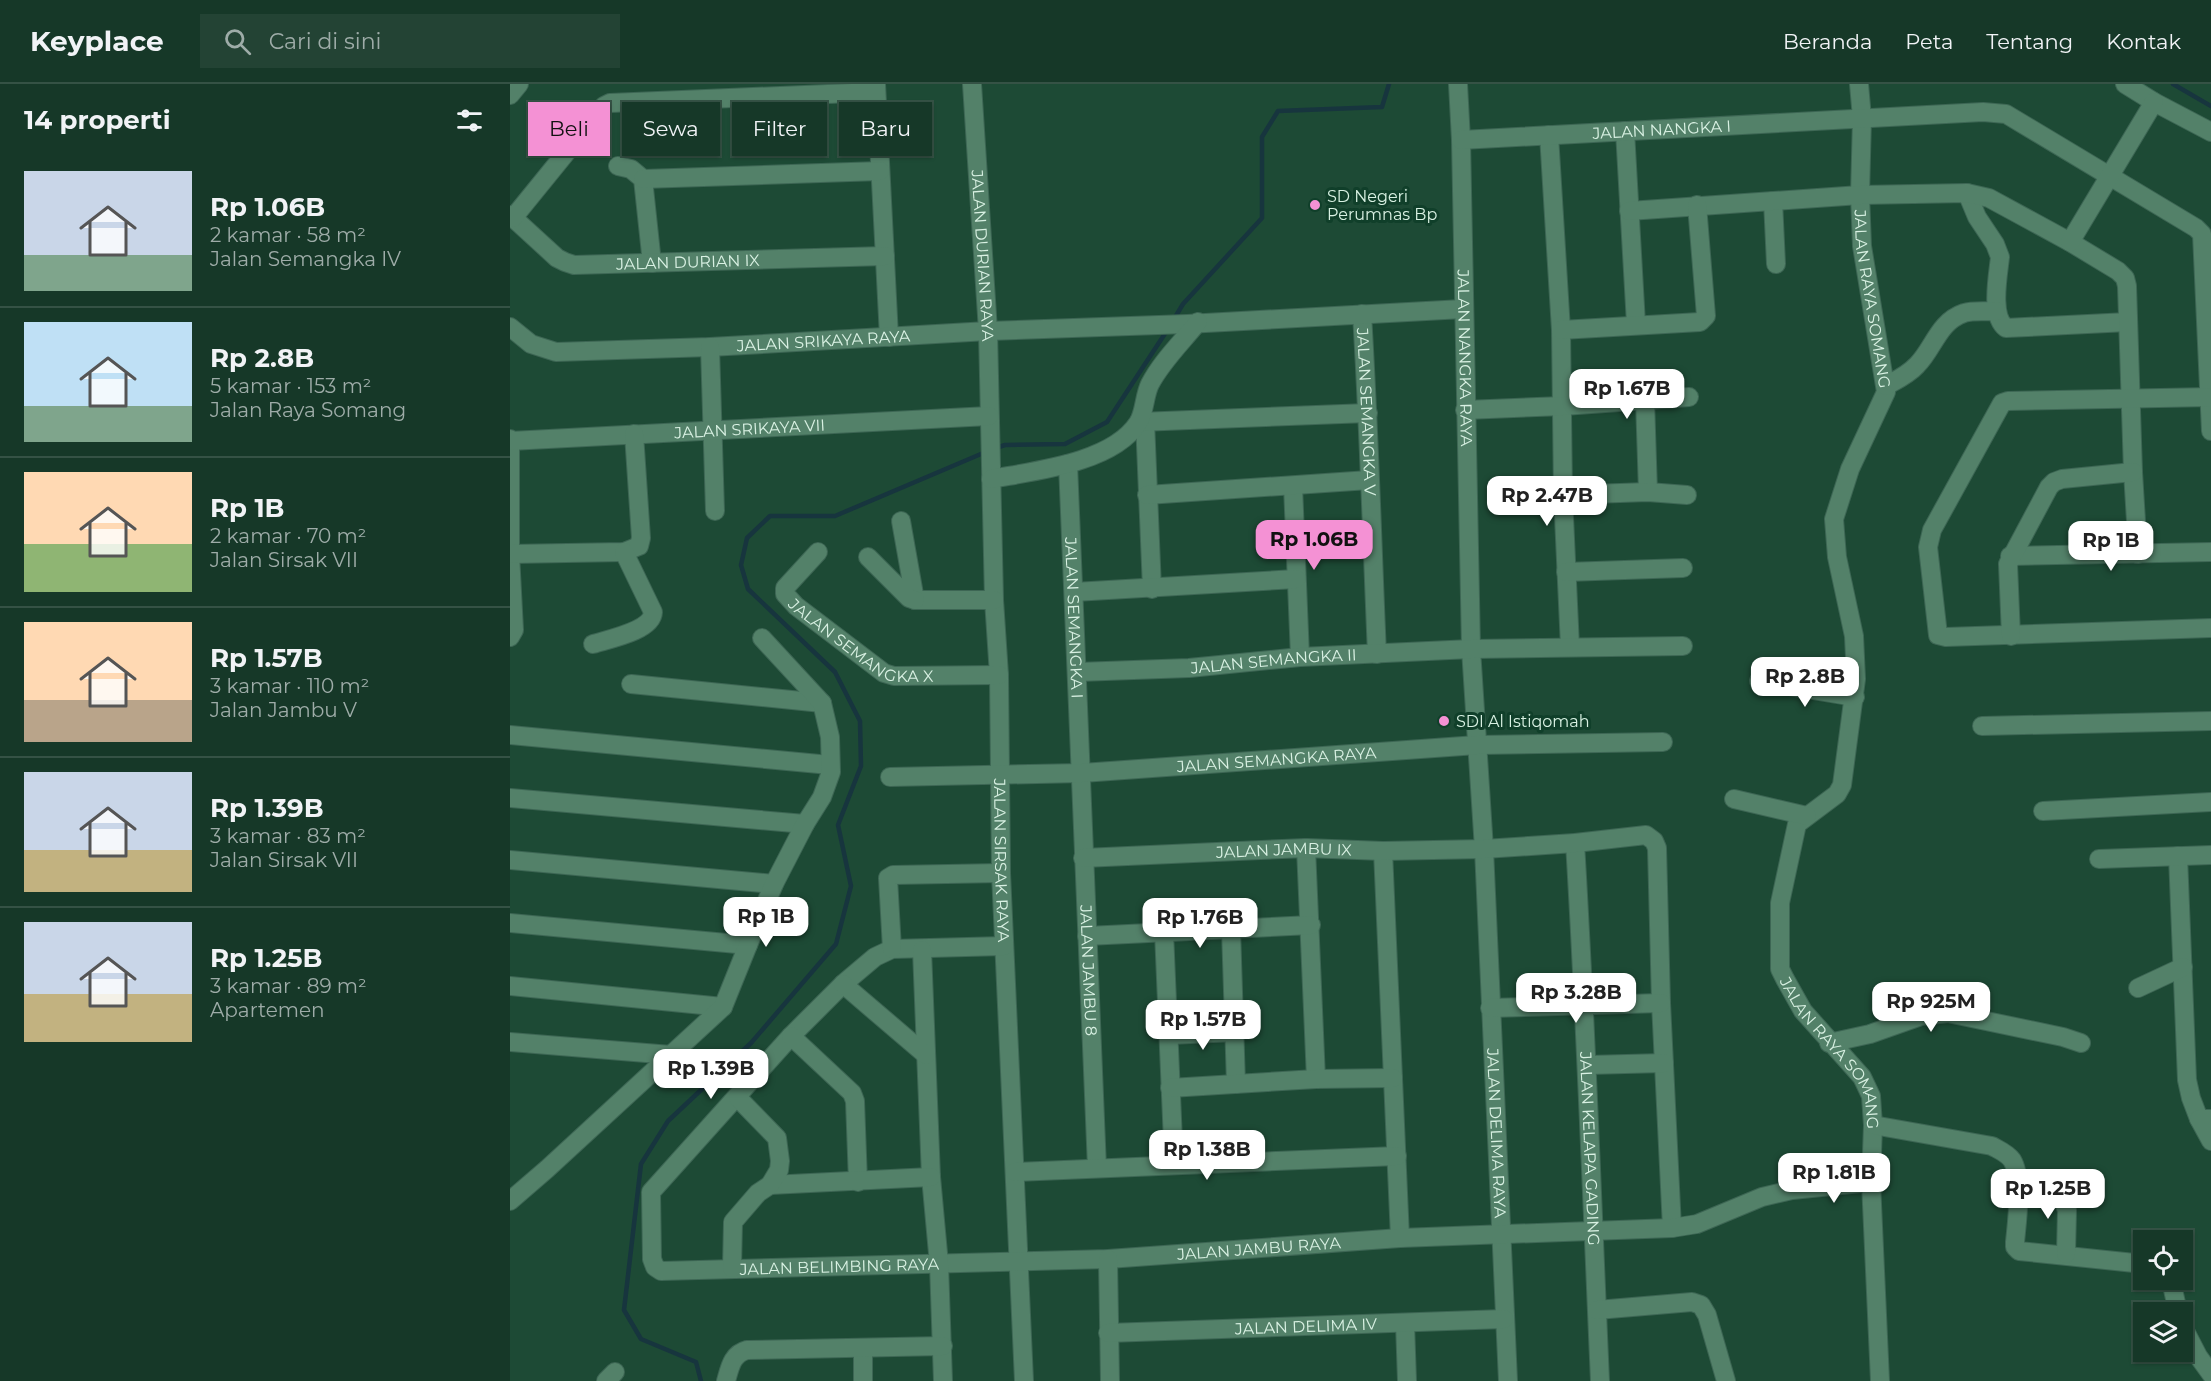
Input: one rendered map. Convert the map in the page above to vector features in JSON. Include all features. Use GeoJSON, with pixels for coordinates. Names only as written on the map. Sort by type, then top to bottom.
{"type":"FeatureCollection","features":[{"type":"Feature","properties":{"kind":"street"},"geometry":{"type":"LineString","coordinates":[[510,95],[519,84]]}},
{"type":"Feature","properties":{"kind":"street","name":"JALAN DURIAN RAYA"},"geometry":{"type":"LineString","coordinates":[[972,84],[988,331],[990,460]]}},
{"type":"Feature","properties":{"kind":"street","name":"JALAN NANGKA RAYA"},"geometry":{"type":"LineString","coordinates":[[1458,84],[1471,649],[1484,849]]}},
{"type":"Feature","properties":{"kind":"street","name":"JALAN RAYA SOMANG"},"geometry":{"type":"LineString","coordinates":[[1859,84],[1862,118],[1860,195],[1862,246],[1886,392],[1883,403],[1850,469],[1834,519],[1837,557],[1854,636],[1855,697],[1842,785],[1837,794],[1797,824],[1780,903],[1780,969],[1803,1011],[1829,1043],[1862,1077],[1871,1096],[1873,1125],[1871,1182],[1880,1381]]}},
{"type":"Feature","properties":{"kind":"street"},"geometry":{"type":"LineString","coordinates":[[2125,84],[2211,132]]}},
{"type":"Feature","properties":{"kind":"street"},"geometry":{"type":"LineString","coordinates":[[512,217],[604,106],[610,103],[876,88],[889,337]]}},
{"type":"Feature","properties":{"kind":"street"},"geometry":{"type":"LineString","coordinates":[[2070,242],[2154,102]]}},
{"type":"Feature","properties":{"kind":"street","name":"JALAN NANGKA I"},"geometry":{"type":"LineString","coordinates":[[1461,140],[1983,112],[2006,114],[2110,175],[2196,228],[2202,234],[2210,397]]}},
{"type":"Feature","properties":{"kind":"street"},"geometry":{"type":"LineString","coordinates":[[1625,131],[1636,324]]}},
{"type":"Feature","properties":{"kind":"street"},"geometry":{"type":"LineString","coordinates":[[1549,135],[1561,330],[1563,495],[1570,647]]}},
{"type":"Feature","properties":{"kind":"street"},"geometry":{"type":"LineString","coordinates":[[618,166],[631,170],[643,179],[880,171]]}},
{"type":"Feature","properties":{"kind":"street"},"geometry":{"type":"LineString","coordinates":[[643,179],[652,263]]}},
{"type":"Feature","properties":{"kind":"street"},"geometry":{"type":"LineString","coordinates":[[1629,211],[1860,195],[1968,193],[1989,198],[2118,271],[2125,278],[2127,286],[2138,554]]}},
{"type":"Feature","properties":{"kind":"street"},"geometry":{"type":"LineString","coordinates":[[1968,193],[1977,217],[2000,257],[1996,311],[2000,323],[2006,328],[2128,322]]}},
{"type":"Feature","properties":{"kind":"street"},"geometry":{"type":"LineString","coordinates":[[1773,201],[1776,264]]}},
{"type":"Feature","properties":{"kind":"street"},"geometry":{"type":"LineString","coordinates":[[1561,330],[1704,320],[1706,316],[1697,205]]}},
{"type":"Feature","properties":{"kind":"street","name":"JALAN DURIAN IX"},"geometry":{"type":"LineString","coordinates":[[512,217],[565,262],[574,264],[885,256]]}},
{"type":"Feature","properties":{"kind":"street"},"geometry":{"type":"LineString","coordinates":[[1152,589],[1142,421],[1147,391],[1155,375],[1193,323],[1463,309]]}},
{"type":"Feature","properties":{"kind":"street"},"geometry":{"type":"LineString","coordinates":[[1886,386],[1918,365],[1938,332],[1952,320],[1964,313],[1996,311]]}},
{"type":"Feature","properties":{"kind":"street","name":"JALAN SEMANGKA V"},"geometry":{"type":"LineString","coordinates":[[1362,314],[1377,654]]}},
{"type":"Feature","properties":{"kind":"street","name":"JALAN SRIKAYA RAYA"},"geometry":{"type":"LineString","coordinates":[[510,327],[531,344],[556,352],[710,347],[988,331],[1193,323]]}},
{"type":"Feature","properties":{"kind":"street"},"geometry":{"type":"LineString","coordinates":[[710,347],[715,512]]}},
{"type":"Feature","properties":{"kind":"street"},"geometry":{"type":"LineString","coordinates":[[1465,410],[1689,397]]}},
{"type":"Feature","properties":{"kind":"street"},"geometry":{"type":"LineString","coordinates":[[2211,431],[2210,397],[2008,401],[2002,403],[1932,530],[1928,547],[1938,635],[1946,637],[2011,636],[2211,628]]}},
{"type":"Feature","properties":{"kind":"street"},"geometry":{"type":"LineString","coordinates":[[1645,400],[1648,492]]}},
{"type":"Feature","properties":{"kind":"street"},"geometry":{"type":"LineString","coordinates":[[991,479],[1068,464],[1116,444],[1142,421],[1368,413]]}},
{"type":"Feature","properties":{"kind":"street","name":"JALAN SRIKAYA VII"},"geometry":{"type":"LineString","coordinates":[[510,440],[711,429],[990,422]]}},
{"type":"Feature","properties":{"kind":"street"},"geometry":{"type":"LineString","coordinates":[[510,554],[624,552],[639,546],[641,538],[634,435]]}},
{"type":"Feature","properties":{"kind":"street"},"geometry":{"type":"LineString","coordinates":[[510,440],[510,554],[514,630],[510,636]]}},
{"type":"Feature","properties":{"kind":"street","name":"JALAN SIRSAK RAYA"},"geometry":{"type":"LineString","coordinates":[[990,460],[994,600],[999,675],[1001,873],[1024,1381]]}},
{"type":"Feature","properties":{"kind":"street","name":"JALAN SEMANGKA I"},"geometry":{"type":"LineString","coordinates":[[1068,464],[1082,773]]}},
{"type":"Feature","properties":{"kind":"street"},"geometry":{"type":"LineString","coordinates":[[2011,636],[2008,564],[2010,556],[2054,482],[2133,472]]}},
{"type":"Feature","properties":{"kind":"street"},"geometry":{"type":"LineString","coordinates":[[1148,495],[1369,480]]}},
{"type":"Feature","properties":{"kind":"street"},"geometry":{"type":"LineString","coordinates":[[1293,486],[1300,657]]}},
{"type":"Feature","properties":{"kind":"street"},"geometry":{"type":"LineString","coordinates":[[1563,495],[1648,492],[1687,495]]}},
{"type":"Feature","properties":{"kind":"street"},"geometry":{"type":"LineString","coordinates":[[901,520],[915,600]]}},
{"type":"Feature","properties":{"kind":"street"},"geometry":{"type":"LineString","coordinates":[[593,644],[644,626],[653,618],[653,612],[624,552]]}},
{"type":"Feature","properties":{"kind":"street","name":"JALAN SEMANGKA X"},"geometry":{"type":"LineString","coordinates":[[818,552],[784,588],[785,594],[796,606],[876,669],[894,676],[999,675]]}},
{"type":"Feature","properties":{"kind":"street"},"geometry":{"type":"LineString","coordinates":[[2010,556],[2211,552]]}},
{"type":"Feature","properties":{"kind":"street"},"geometry":{"type":"LineString","coordinates":[[868,557],[909,598],[915,600],[994,600]]}},
{"type":"Feature","properties":{"kind":"street"},"geometry":{"type":"LineString","coordinates":[[1566,572],[1683,568]]}},
{"type":"Feature","properties":{"kind":"street"},"geometry":{"type":"LineString","coordinates":[[1074,592],[1296,579]]}},
{"type":"Feature","properties":{"kind":"street"},"geometry":{"type":"LineString","coordinates":[[510,1201],[723,1007],[774,885],[805,824],[822,797],[831,772],[830,737],[822,703],[762,638]]}},
{"type":"Feature","properties":{"kind":"street","name":"JALAN SEMANGKA II"},"geometry":{"type":"LineString","coordinates":[[1078,672],[1188,668],[1300,657],[1471,649],[1683,646]]}},
{"type":"Feature","properties":{"kind":"street"},"geometry":{"type":"LineString","coordinates":[[1760,681],[1855,697]]}},
{"type":"Feature","properties":{"kind":"street"},"geometry":{"type":"LineString","coordinates":[[631,684],[822,703]]}},
{"type":"Feature","properties":{"kind":"street"},"geometry":{"type":"LineString","coordinates":[[1982,726],[2211,721]]}},
{"type":"Feature","properties":{"kind":"street"},"geometry":{"type":"LineString","coordinates":[[510,735],[830,765]]}},
{"type":"Feature","properties":{"kind":"street","name":"JALAN SEMANGKA RAYA"},"geometry":{"type":"LineString","coordinates":[[890,777],[1082,773],[1477,745],[1662,742]]}},
{"type":"Feature","properties":{"kind":"street","name":"JALAN JAMBU 8"},"geometry":{"type":"LineString","coordinates":[[1082,773],[1083,858],[1097,1168]]}},
{"type":"Feature","properties":{"kind":"street"},"geometry":{"type":"LineString","coordinates":[[510,798],[805,824]]}},
{"type":"Feature","properties":{"kind":"street"},"geometry":{"type":"LineString","coordinates":[[1734,799],[1807,816]]}},
{"type":"Feature","properties":{"kind":"street"},"geometry":{"type":"LineString","coordinates":[[2043,811],[2211,802]]}},
{"type":"Feature","properties":{"kind":"street","name":"JALAN JAMBU IX"},"geometry":{"type":"LineString","coordinates":[[1083,858],[1306,848],[1383,851],[1484,849],[1575,843],[1647,835],[1654,841],[1657,848],[1661,1003]]}},
{"type":"Feature","properties":{"kind":"street","name":"JALAN KELAPA GADING"},"geometry":{"type":"LineString","coordinates":[[1575,843],[1588,1065],[1592,1230],[1600,1381]]}},
{"type":"Feature","properties":{"kind":"street"},"geometry":{"type":"LineString","coordinates":[[1306,848],[1316,1079]]}},
{"type":"Feature","properties":{"kind":"street","name":"JALAN DELIMA RAYA"},"geometry":{"type":"LineString","coordinates":[[1484,849],[1508,1381]]}},
{"type":"Feature","properties":{"kind":"street"},"geometry":{"type":"LineString","coordinates":[[1383,851],[1400,1238]]}},
{"type":"Feature","properties":{"kind":"street"},"geometry":{"type":"LineString","coordinates":[[2098,860],[2211,855]]}},
{"type":"Feature","properties":{"kind":"street"},"geometry":{"type":"LineString","coordinates":[[2178,856],[2187,1080],[2205,1119],[2211,1141]]}},
{"type":"Feature","properties":{"kind":"street"},"geometry":{"type":"LineString","coordinates":[[510,860],[774,885]]}},
{"type":"Feature","properties":{"kind":"street"},"geometry":{"type":"LineString","coordinates":[[892,949],[888,878],[893,875],[1001,873]]}},
{"type":"Feature","properties":{"kind":"street"},"geometry":{"type":"LineString","coordinates":[[510,924],[748,945]]}},
{"type":"Feature","properties":{"kind":"street"},"geometry":{"type":"LineString","coordinates":[[1087,936],[1311,925]]}},
{"type":"Feature","properties":{"kind":"street"},"geometry":{"type":"LineString","coordinates":[[1231,929],[1236,1084]]}},
{"type":"Feature","properties":{"kind":"street"},"geometry":{"type":"LineString","coordinates":[[1164,932],[1174,1164]]}},
{"type":"Feature","properties":{"kind":"street"},"geometry":{"type":"LineString","coordinates":[[732,1268],[733,1222],[758,1193],[770,1185],[779,1170],[777,1138],[738,1098],[791,1036],[843,984],[875,957],[892,949],[922,950],[1004,946]]}},
{"type":"Feature","properties":{"kind":"street"},"geometry":{"type":"LineString","coordinates":[[922,950],[931,1178],[939,1264],[944,1381]]}},
{"type":"Feature","properties":{"kind":"street"},"geometry":{"type":"LineString","coordinates":[[2138,988],[2183,967]]}},
{"type":"Feature","properties":{"kind":"street"},"geometry":{"type":"LineString","coordinates":[[843,984],[926,1055]]}},
{"type":"Feature","properties":{"kind":"street"},"geometry":{"type":"LineString","coordinates":[[510,986],[723,1007]]}},
{"type":"Feature","properties":{"kind":"street"},"geometry":{"type":"LineString","coordinates":[[1490,1008],[1661,1003],[1672,1228]]}},
{"type":"Feature","properties":{"kind":"street"},"geometry":{"type":"LineString","coordinates":[[1829,1043],[1870,1034],[1921,1017],[1948,1013],[2063,1037],[2081,1043]]}},
{"type":"Feature","properties":{"kind":"street"},"geometry":{"type":"LineString","coordinates":[[1169,1035],[1235,1032]]}},
{"type":"Feature","properties":{"kind":"street"},"geometry":{"type":"LineString","coordinates":[[791,1036],[852,1093],[855,1101],[858,1182]]}},
{"type":"Feature","properties":{"kind":"street"},"geometry":{"type":"LineString","coordinates":[[510,1042],[671,1055]]}},
{"type":"Feature","properties":{"kind":"street"},"geometry":{"type":"LineString","coordinates":[[1588,1065],[1664,1063]]}},
{"type":"Feature","properties":{"kind":"street"},"geometry":{"type":"LineString","coordinates":[[1170,1088],[1316,1079],[1393,1078]]}},
{"type":"Feature","properties":{"kind":"street","name":"JALAN BELIMBING RAYA"},"geometry":{"type":"LineString","coordinates":[[738,1098],[651,1192],[652,1258],[655,1267],[661,1271],[1018,1261]]}},
{"type":"Feature","properties":{"kind":"street"},"geometry":{"type":"LineString","coordinates":[[1873,1125],[1992,1146],[2004,1152],[2013,1161],[2019,1196],[2015,1247],[2019,1251],[2133,1263]]}},
{"type":"Feature","properties":{"kind":"street"},"geometry":{"type":"LineString","coordinates":[[1015,1172],[1397,1156]]}},
{"type":"Feature","properties":{"kind":"street"},"geometry":{"type":"LineString","coordinates":[[770,1185],[931,1178]]}},
{"type":"Feature","properties":{"kind":"street","name":"JALAN JAMBU RAYA"},"geometry":{"type":"LineString","coordinates":[[1018,1261],[1108,1259],[1400,1238],[1672,1228],[1697,1224],[1762,1197],[1792,1190],[1871,1182]]}},
{"type":"Feature","properties":{"kind":"street"},"geometry":{"type":"LineString","coordinates":[[2019,1196],[2063,1201],[2067,1210],[2066,1254]]}},
{"type":"Feature","properties":{"kind":"street"},"geometry":{"type":"LineString","coordinates":[[1108,1259],[1110,1381]]}},
{"type":"Feature","properties":{"kind":"street"},"geometry":{"type":"LineString","coordinates":[[1597,1310],[1692,1302],[1701,1305],[1707,1315],[1726,1381]]}},
{"type":"Feature","properties":{"kind":"street","name":"JALAN DELIMA IV"},"geometry":{"type":"LineString","coordinates":[[1108,1334],[1504,1319]]}},
{"type":"Feature","properties":{"kind":"street"},"geometry":{"type":"LineString","coordinates":[[1405,1323],[1407,1381]]}},
{"type":"Feature","properties":{"kind":"street"},"geometry":{"type":"LineString","coordinates":[[726,1381],[733,1358],[738,1352],[747,1350],[943,1346]]}},
{"type":"Feature","properties":{"kind":"street"},"geometry":{"type":"LineString","coordinates":[[2193,1346],[2211,1374]]}},
{"type":"Feature","properties":{"kind":"street"},"geometry":{"type":"LineString","coordinates":[[863,1348],[863,1381]]}},
{"type":"Feature","properties":{"kind":"waterway"},"geometry":{"type":"LineString","coordinates":[[1174,319],[1183,304],[1262,218],[1262,137],[1278,111],[1382,107],[1389,84]]}},
{"type":"Feature","properties":{"kind":"waterway"},"geometry":{"type":"LineString","coordinates":[[2173,84],[2211,106]]}},
{"type":"Feature","properties":{"kind":"waterway"},"geometry":{"type":"LineString","coordinates":[[996,448],[1005,445],[1065,444],[1107,422],[1168,329]]}},
{"type":"Feature","properties":{"kind":"waterway"},"geometry":{"type":"LineString","coordinates":[[701,1381],[696,1362],[641,1339],[624,1310],[641,1164],[668,1121],[751,1043],[836,944],[851,886],[838,825],[861,766],[860,721],[835,672],[748,589],[741,565],[747,538],[770,516],[835,516],[988,451]]}},
{"type":"Feature","properties":{"kind":"place","name":"SD Negeri Perumnas Bp"},"geometry":{"type":"Point","coordinates":[1315,205]}},
{"type":"Feature","properties":{"kind":"place","name":"SDI Al Istiqomah"},"geometry":{"type":"Point","coordinates":[1444,721]}}]}
